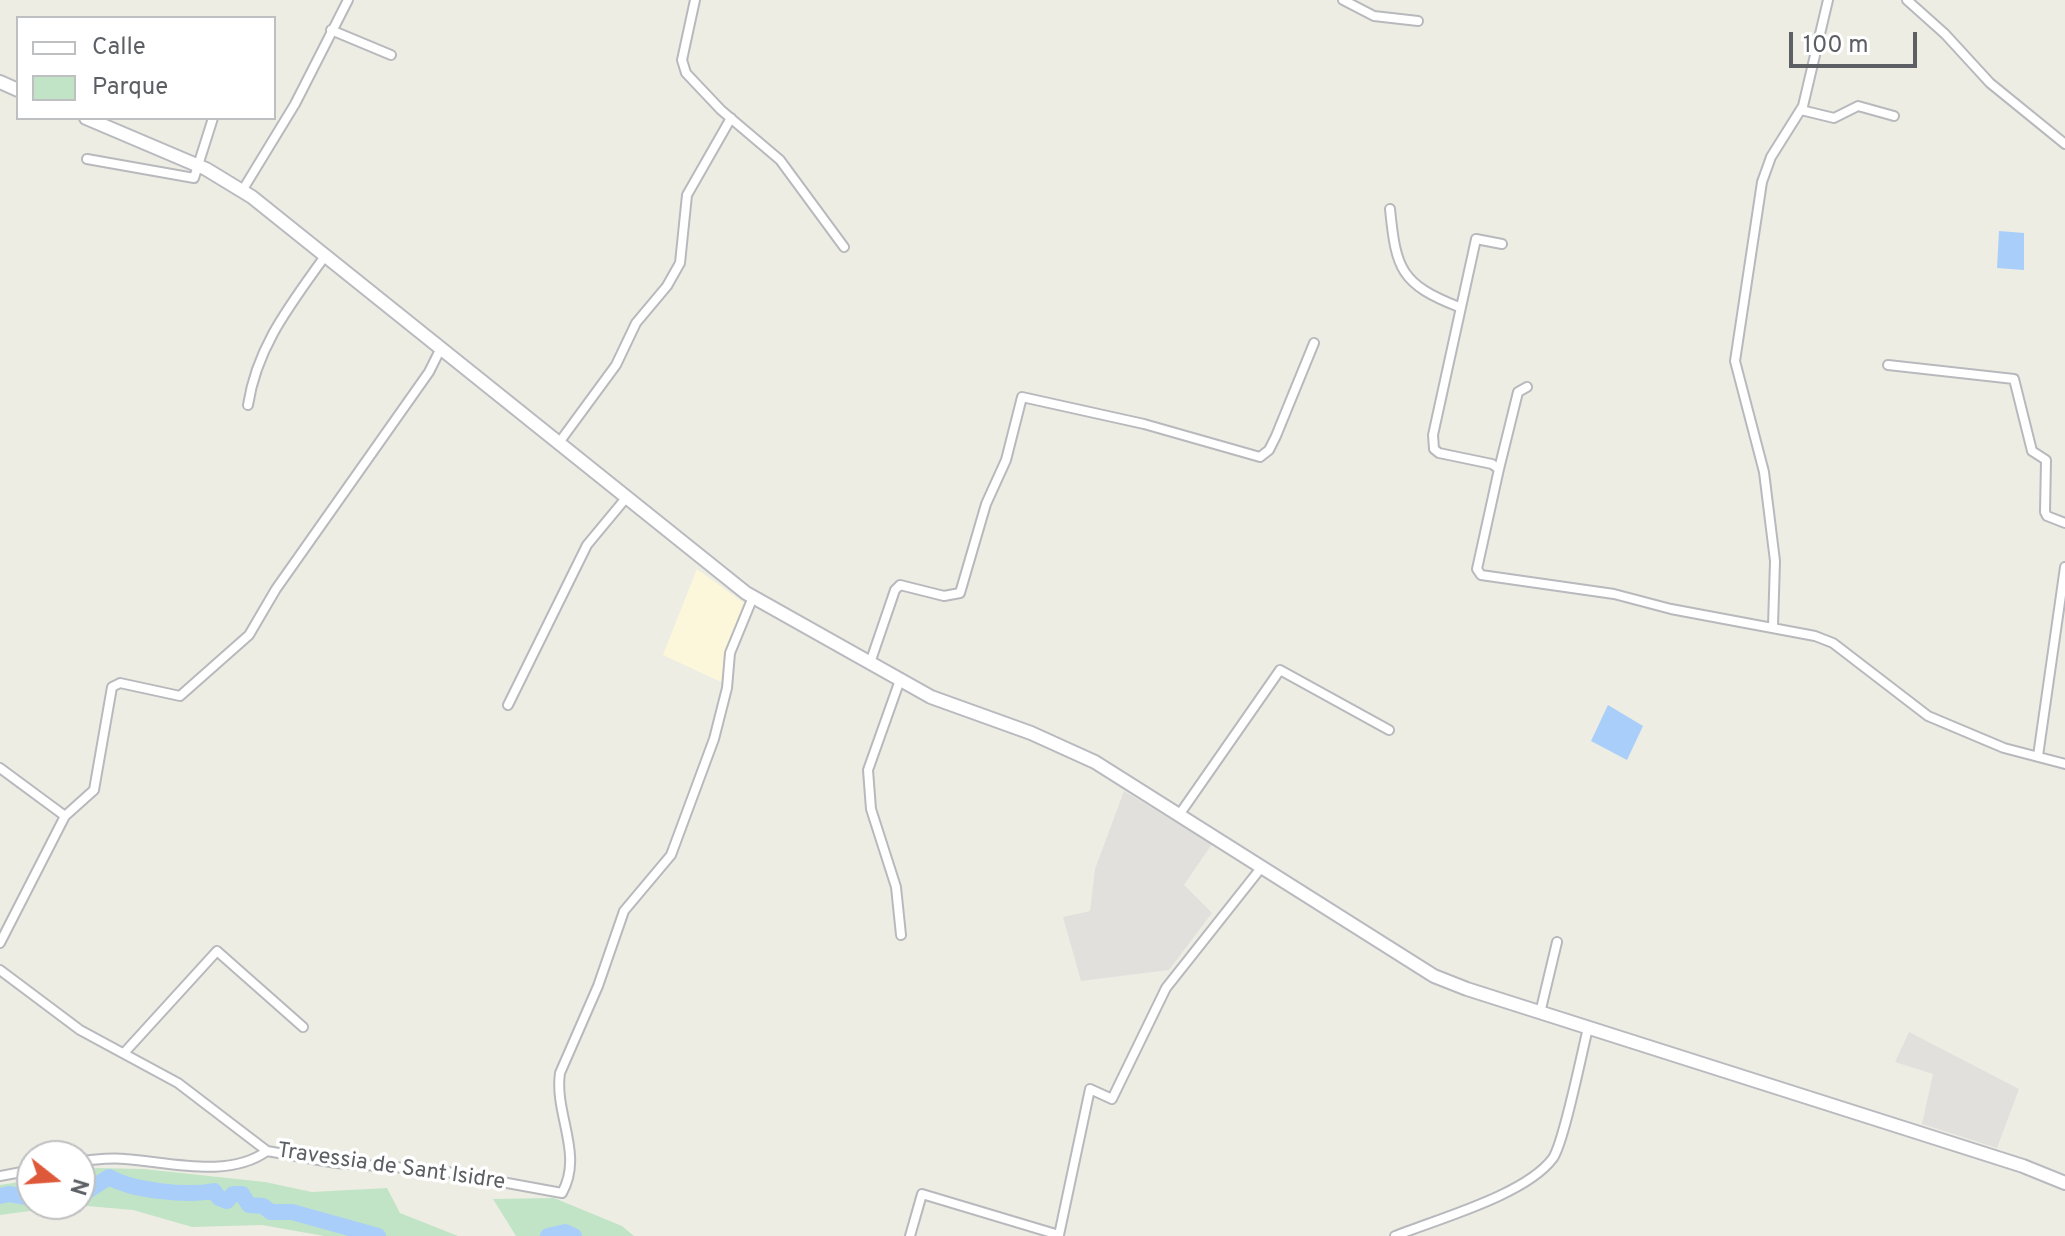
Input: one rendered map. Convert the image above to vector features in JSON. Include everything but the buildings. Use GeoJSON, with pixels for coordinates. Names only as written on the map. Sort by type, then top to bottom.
{"type":"FeatureCollection","features":[{"type":"Feature","properties":{"kind":"main road"},"geometry":{"type":"LineString","coordinates":[[91,120],[200,166],[242,191],[753,597],[900,680],[961,710],[1066,748],[1179,815],[1434,976],[1540,1013],[2023,1166],[2065,1183]]}},
{"type":"Feature","properties":{"kind":"street"},"geometry":{"type":"LineString","coordinates":[[242,191],[295,104],[348,0]]}},
{"type":"Feature","properties":{"kind":"street"},"geometry":{"type":"LineString","coordinates":[[695,0],[682,60],[686,73],[731,118],[780,160],[844,247]]}},
{"type":"Feature","properties":{"kind":"street"},"geometry":{"type":"LineString","coordinates":[[1343,0],[1374,16],[1418,21]]}},
{"type":"Feature","properties":{"kind":"street"},"geometry":{"type":"LineString","coordinates":[[1773,626],[1775,561],[1764,472],[1735,361],[1762,182],[1771,157],[1801,110],[1828,0]]}},
{"type":"Feature","properties":{"kind":"street"},"geometry":{"type":"LineString","coordinates":[[1907,0],[1945,34],[1990,83],[2065,144]]}},
{"type":"Feature","properties":{"kind":"street"},"geometry":{"type":"LineString","coordinates":[[331,30],[391,55]]}},
{"type":"Feature","properties":{"kind":"street"},"geometry":{"type":"LineString","coordinates":[[1801,110],[1834,118],[1858,106],[1894,116]]}},
{"type":"Feature","properties":{"kind":"street"},"geometry":{"type":"LineString","coordinates":[[558,444],[616,365],[636,323],[667,286],[680,263],[687,195],[731,118]]}},
{"type":"Feature","properties":{"kind":"street"},"geometry":{"type":"LineString","coordinates":[[87,159],[194,178],[212,120]]}},
{"type":"Feature","properties":{"kind":"street"},"geometry":{"type":"LineString","coordinates":[[1390,209],[1393,240],[1409,281],[1421,292],[1459,307]]}},
{"type":"Feature","properties":{"kind":"street"},"geometry":{"type":"LineString","coordinates":[[1499,469],[1434,449],[1433,435],[1476,239],[1502,244]]}},
{"type":"Feature","properties":{"kind":"street"},"geometry":{"type":"LineString","coordinates":[[248,405],[253,371],[276,325],[325,256]]}},
{"type":"Feature","properties":{"kind":"street"},"geometry":{"type":"LineString","coordinates":[[870,663],[895,590],[900,585],[944,596],[953,597],[960,593],[986,504],[1006,460],[1022,397],[1130,421],[1260,457],[1269,450],[1276,436],[1314,343]]}},
{"type":"Feature","properties":{"kind":"street"},"geometry":{"type":"LineString","coordinates":[[0,943],[65,816],[94,790],[112,687],[120,683],[180,696],[249,635],[276,589],[429,372],[441,348]]}},
{"type":"Feature","properties":{"kind":"street"},"geometry":{"type":"LineString","coordinates":[[1888,365],[2014,379],[2032,451],[2046,460],[2045,512],[2047,516],[2065,523]]}},
{"type":"Feature","properties":{"kind":"street"},"geometry":{"type":"LineString","coordinates":[[1527,387],[1518,392],[1499,469],[1481,544],[1477,569],[1481,575],[1566,585],[1671,609],[1773,626],[1833,643],[1928,716],[2004,748],[2065,764]]}},
{"type":"Feature","properties":{"kind":"street"},"geometry":{"type":"LineString","coordinates":[[508,705],[587,545],[626,498]]}},
{"type":"Feature","properties":{"kind":"street"},"geometry":{"type":"LineString","coordinates":[[2038,756],[2065,567]]}},
{"type":"Feature","properties":{"kind":"street","name":"Travessia de Sant Isidre"},"geometry":{"type":"LineString","coordinates":[[96,1160],[120,1158],[218,1166],[256,1159],[267,1151],[336,1163],[436,1170],[562,1193],[572,1166],[558,1087],[560,1073],[598,986],[624,911],[671,855],[714,739],[727,688],[730,653],[753,597]]}},
{"type":"Feature","properties":{"kind":"street"},"geometry":{"type":"LineString","coordinates":[[1179,815],[1280,670],[1389,730]]}},
{"type":"Feature","properties":{"kind":"street"},"geometry":{"type":"LineString","coordinates":[[900,680],[868,770],[871,809],[896,887],[901,935]]}},
{"type":"Feature","properties":{"kind":"street"},"geometry":{"type":"LineString","coordinates":[[0,768],[65,816]]}},
{"type":"Feature","properties":{"kind":"street"},"geometry":{"type":"LineString","coordinates":[[910,1236],[922,1194],[1059,1235],[1090,1089],[1112,1099],[1166,988],[1261,868]]}},
{"type":"Feature","properties":{"kind":"street"},"geometry":{"type":"LineString","coordinates":[[1540,1013],[1557,942]]}},
{"type":"Feature","properties":{"kind":"street"},"geometry":{"type":"LineString","coordinates":[[124,1053],[217,951],[303,1027]]}},
{"type":"Feature","properties":{"kind":"street"},"geometry":{"type":"LineString","coordinates":[[0,970],[80,1030],[178,1083],[267,1151]]}},
{"type":"Feature","properties":{"kind":"street"},"geometry":{"type":"LineString","coordinates":[[1395,1236],[1504,1192],[1538,1173],[1555,1156],[1588,1028]]}},
{"type":"Feature","properties":{"kind":"shaded area"},"geometry":{"type":"Polygon","coordinates":[[[697,569],[744,603],[721,682],[663,655],[697,569]]]}},
{"type":"Feature","properties":{"kind":"shaded area"},"geometry":{"type":"Polygon","coordinates":[[[1124,791],[1212,844],[1184,885],[1212,913],[1169,970],[1081,981],[1063,917],[1090,911],[1095,869],[1124,791]]]}},
{"type":"Feature","properties":{"kind":"shaded area"},"geometry":{"type":"Polygon","coordinates":[[[1909,1032],[2019,1089],[1997,1148],[1922,1124],[1933,1074],[1895,1062],[1909,1032]]]}},
{"type":"Feature","properties":{"kind":"green space"},"geometry":{"type":"Polygon","coordinates":[[[96,1168],[144,1169],[265,1182],[312,1192],[387,1188],[400,1213],[458,1236],[324,1236],[262,1225],[192,1227],[133,1210],[96,1207],[96,1168]]]}},
{"type":"Feature","properties":{"kind":"green space"},"geometry":{"type":"Polygon","coordinates":[[[16,1182],[16,1213],[0,1215],[0,1185],[16,1182]]]}},
{"type":"Feature","properties":{"kind":"green space"},"geometry":{"type":"Polygon","coordinates":[[[554,1198],[622,1226],[634,1236],[516,1236],[493,1199],[554,1198]]]}},
{"type":"Feature","properties":{"kind":"water"},"geometry":{"type":"Polygon","coordinates":[[[1999,231],[2024,233],[2024,270],[1997,268],[1999,231]]]}},
{"type":"Feature","properties":{"kind":"water"},"geometry":{"type":"Polygon","coordinates":[[[1608,705],[1643,726],[1627,760],[1591,741],[1608,705]]]}},
{"type":"Feature","properties":{"kind":"waterway"},"geometry":{"type":"LineString","coordinates":[[96,1185],[109,1177],[132,1186],[160,1191],[214,1191],[219,1198],[227,1201],[233,1194],[242,1194],[249,1205],[263,1206],[271,1212],[292,1212],[378,1236]]}},
{"type":"Feature","properties":{"kind":"waterway"},"geometry":{"type":"LineString","coordinates":[[0,1196],[16,1195]]}},
{"type":"Feature","properties":{"kind":"waterway"},"geometry":{"type":"LineString","coordinates":[[548,1236],[565,1232],[574,1236]]}}]}
